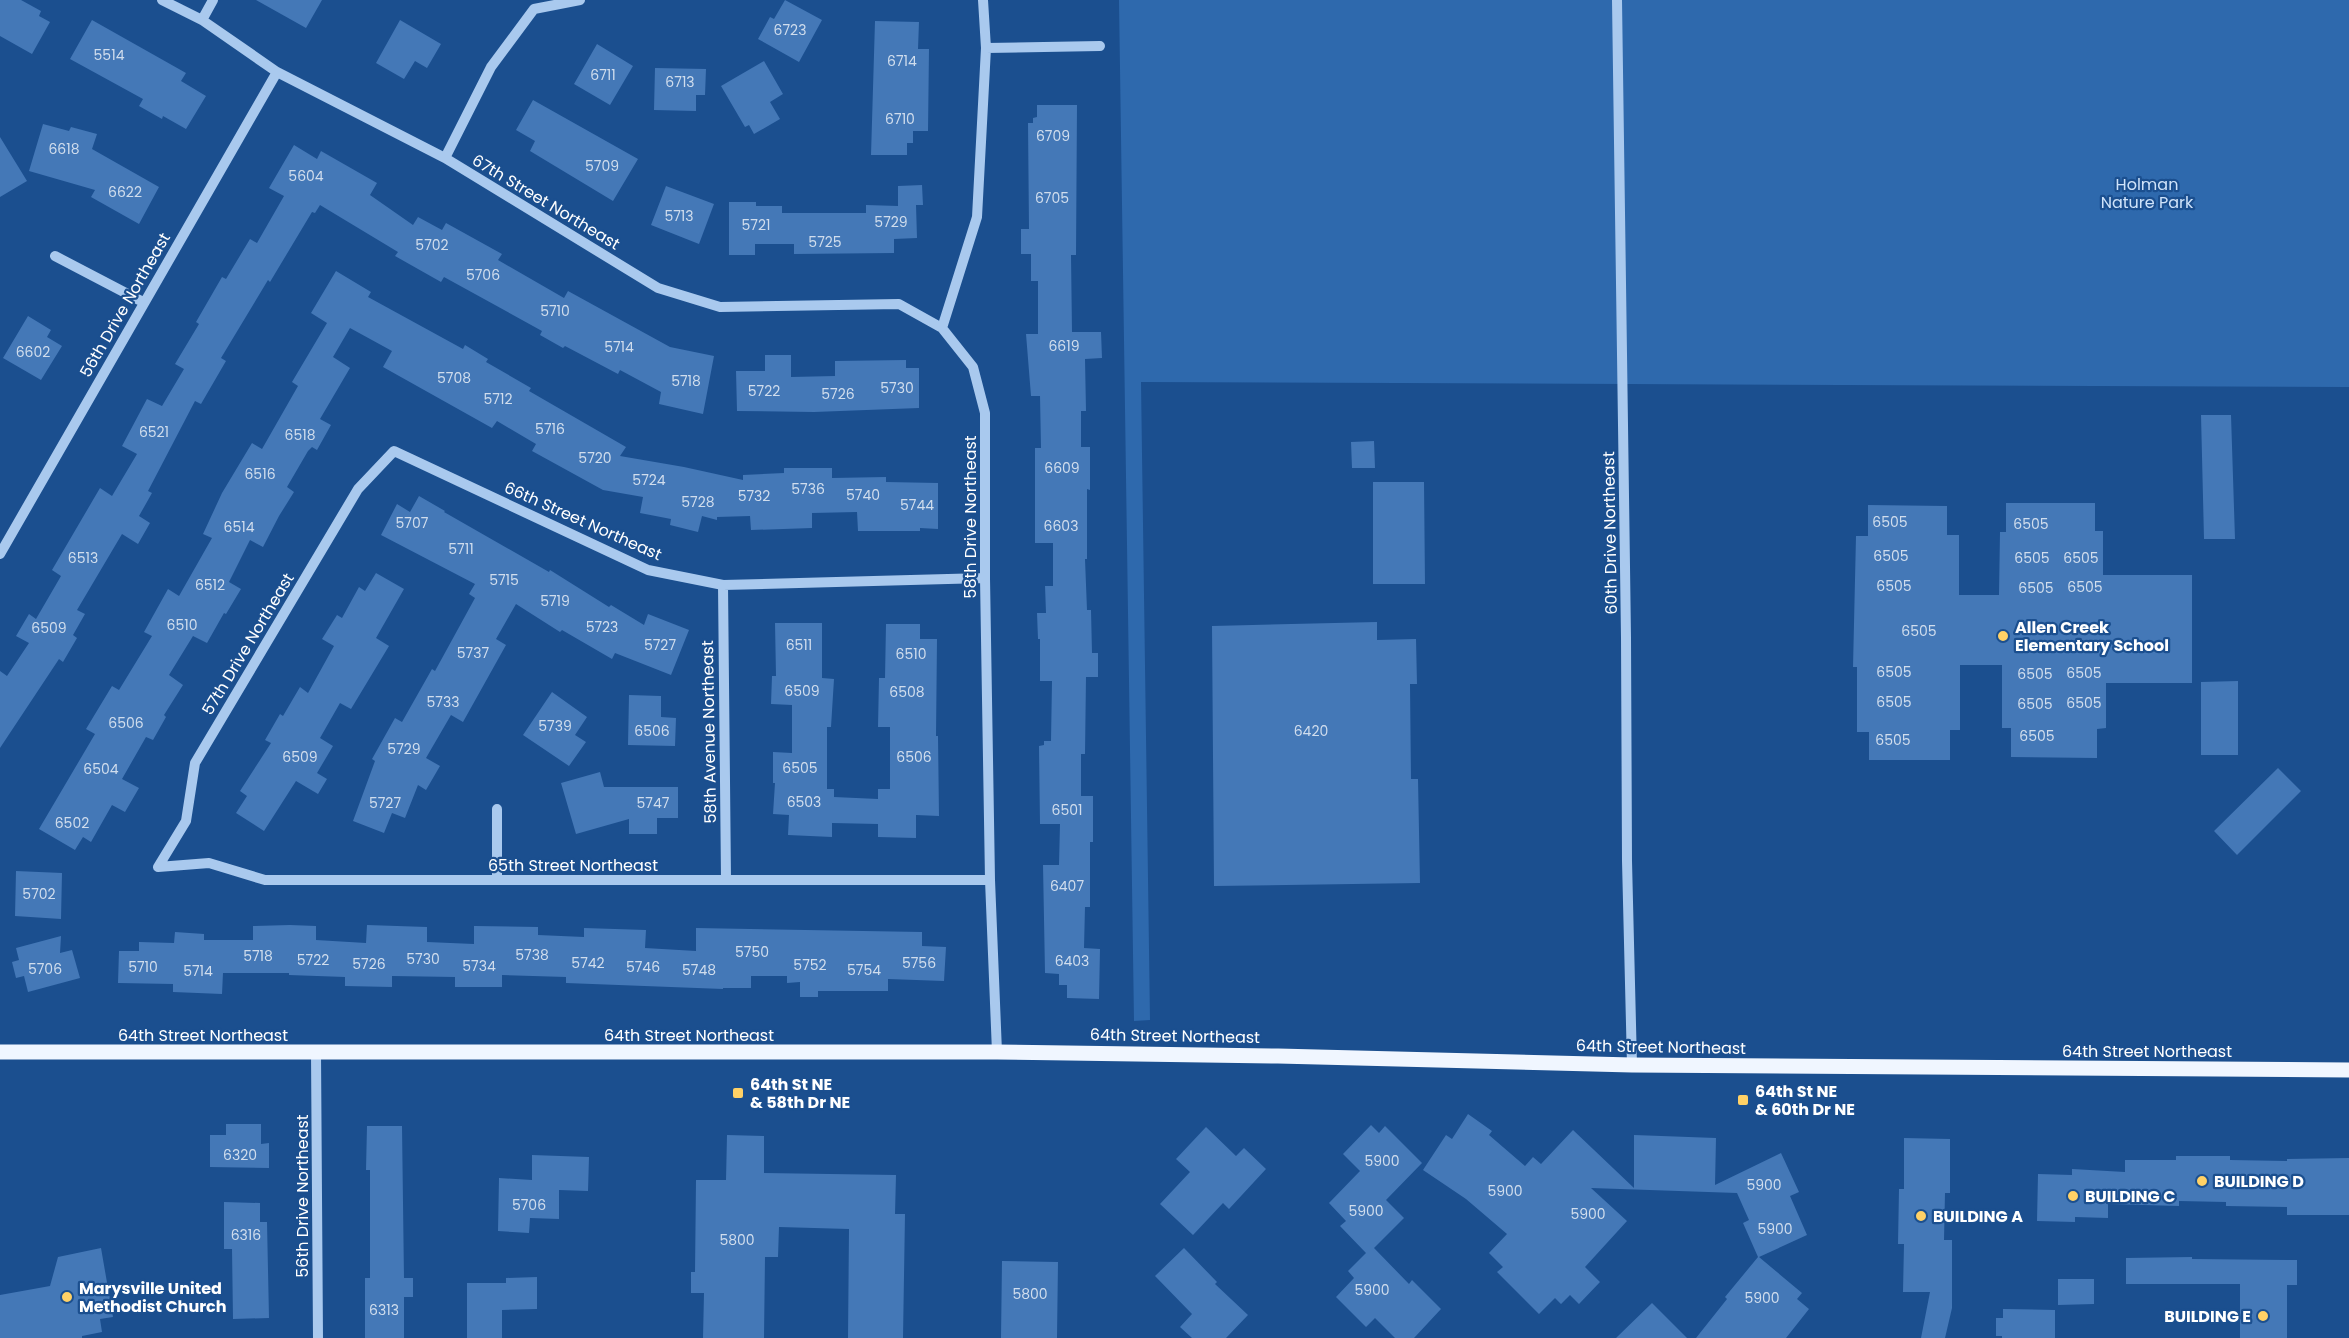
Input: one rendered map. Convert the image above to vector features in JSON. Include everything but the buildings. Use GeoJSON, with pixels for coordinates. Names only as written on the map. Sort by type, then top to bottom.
{"type":"FeatureCollection","features":[{"type":"Feature","properties":{"kind":"main road","name":"64th Street Northeast"},"geometry":{"type":"LineString","coordinates":[[0,1052],[997,1052],[1632,1065],[2349,1070]]}},
{"type":"Feature","properties":{"kind":"street","name":"67th Street Northeast"},"geometry":{"type":"LineString","coordinates":[[162,0],[202,20],[277,72],[445,158],[658,288],[720,307],[899,304],[942,328]]}},
{"type":"Feature","properties":{"kind":"street"},"geometry":{"type":"LineString","coordinates":[[202,20],[213,0]]}},
{"type":"Feature","properties":{"kind":"street"},"geometry":{"type":"LineString","coordinates":[[445,158],[491,67],[534,9],[580,0]]}},
{"type":"Feature","properties":{"kind":"street"},"geometry":{"type":"LineString","coordinates":[[942,328],[977,217],[986,48],[983,0]]}},
{"type":"Feature","properties":{"kind":"street","name":"60th Drive Northeast"},"geometry":{"type":"LineString","coordinates":[[1617,0],[1627,861],[1632,1065]]}},
{"type":"Feature","properties":{"kind":"street"},"geometry":{"type":"LineString","coordinates":[[986,48],[1100,46]]}},
{"type":"Feature","properties":{"kind":"street","name":"56th Drive Northeast"},"geometry":{"type":"LineString","coordinates":[[0,554],[277,72]]}},
{"type":"Feature","properties":{"kind":"street"},"geometry":{"type":"LineString","coordinates":[[55,256],[143,302]]}},
{"type":"Feature","properties":{"kind":"street","name":"58th Drive Northeast"},"geometry":{"type":"LineString","coordinates":[[942,328],[973,367],[985,413],[990,880],[997,1052]]}},
{"type":"Feature","properties":{"kind":"street","name":"66th Street Northeast"},"geometry":{"type":"LineString","coordinates":[[394,451],[648,570],[723,585],[985,578]]}},
{"type":"Feature","properties":{"kind":"street","name":"57th Drive Northeast"},"geometry":{"type":"LineString","coordinates":[[158,867],[186,821],[195,763],[358,489],[394,451]]}},
{"type":"Feature","properties":{"kind":"street","name":"58th Avenue Northeast"},"geometry":{"type":"LineString","coordinates":[[723,585],[726,879]]}},
{"type":"Feature","properties":{"kind":"street"},"geometry":{"type":"LineString","coordinates":[[497,808],[497,880]]}},
{"type":"Feature","properties":{"kind":"street","name":"65th Street Northeast"},"geometry":{"type":"LineString","coordinates":[[158,867],[209,862],[265,880],[990,880]]}},
{"type":"Feature","properties":{"kind":"street","name":"56th Drive Northeast"},"geometry":{"type":"LineString","coordinates":[[316,1053],[318,1338]]}},
{"type":"Feature","properties":{"kind":"green space","name":"Holman Nature Park"},"geometry":{"type":"Polygon","coordinates":[[[1119,0],[2349,0],[2349,387],[1141,382],[1150,1020],[1134,1021],[1119,0]]]}},
{"type":"Feature","properties":{"kind":"place","name":"Allen Creek Elementary School"},"geometry":{"type":"Point","coordinates":[2003,636]}},
{"type":"Feature","properties":{"kind":"place","name":"64th St NE & 58th Dr NE"},"geometry":{"type":"Point","coordinates":[738,1093]}},
{"type":"Feature","properties":{"kind":"place","name":"64th St NE & 60th Dr NE"},"geometry":{"type":"Point","coordinates":[1743,1100]}},
{"type":"Feature","properties":{"kind":"place","name":"BUILDING D"},"geometry":{"type":"Point","coordinates":[2202,1181]}},
{"type":"Feature","properties":{"kind":"place","name":"BUILDING C"},"geometry":{"type":"Point","coordinates":[2073,1196]}},
{"type":"Feature","properties":{"kind":"place","name":"BUILDING A"},"geometry":{"type":"Point","coordinates":[1921,1216]}},
{"type":"Feature","properties":{"kind":"place","name":"Marysville United Methodist Church"},"geometry":{"type":"Point","coordinates":[67,1297]}},
{"type":"Feature","properties":{"kind":"place","name":"BUILDING E"},"geometry":{"type":"Point","coordinates":[2263,1316]}}]}
